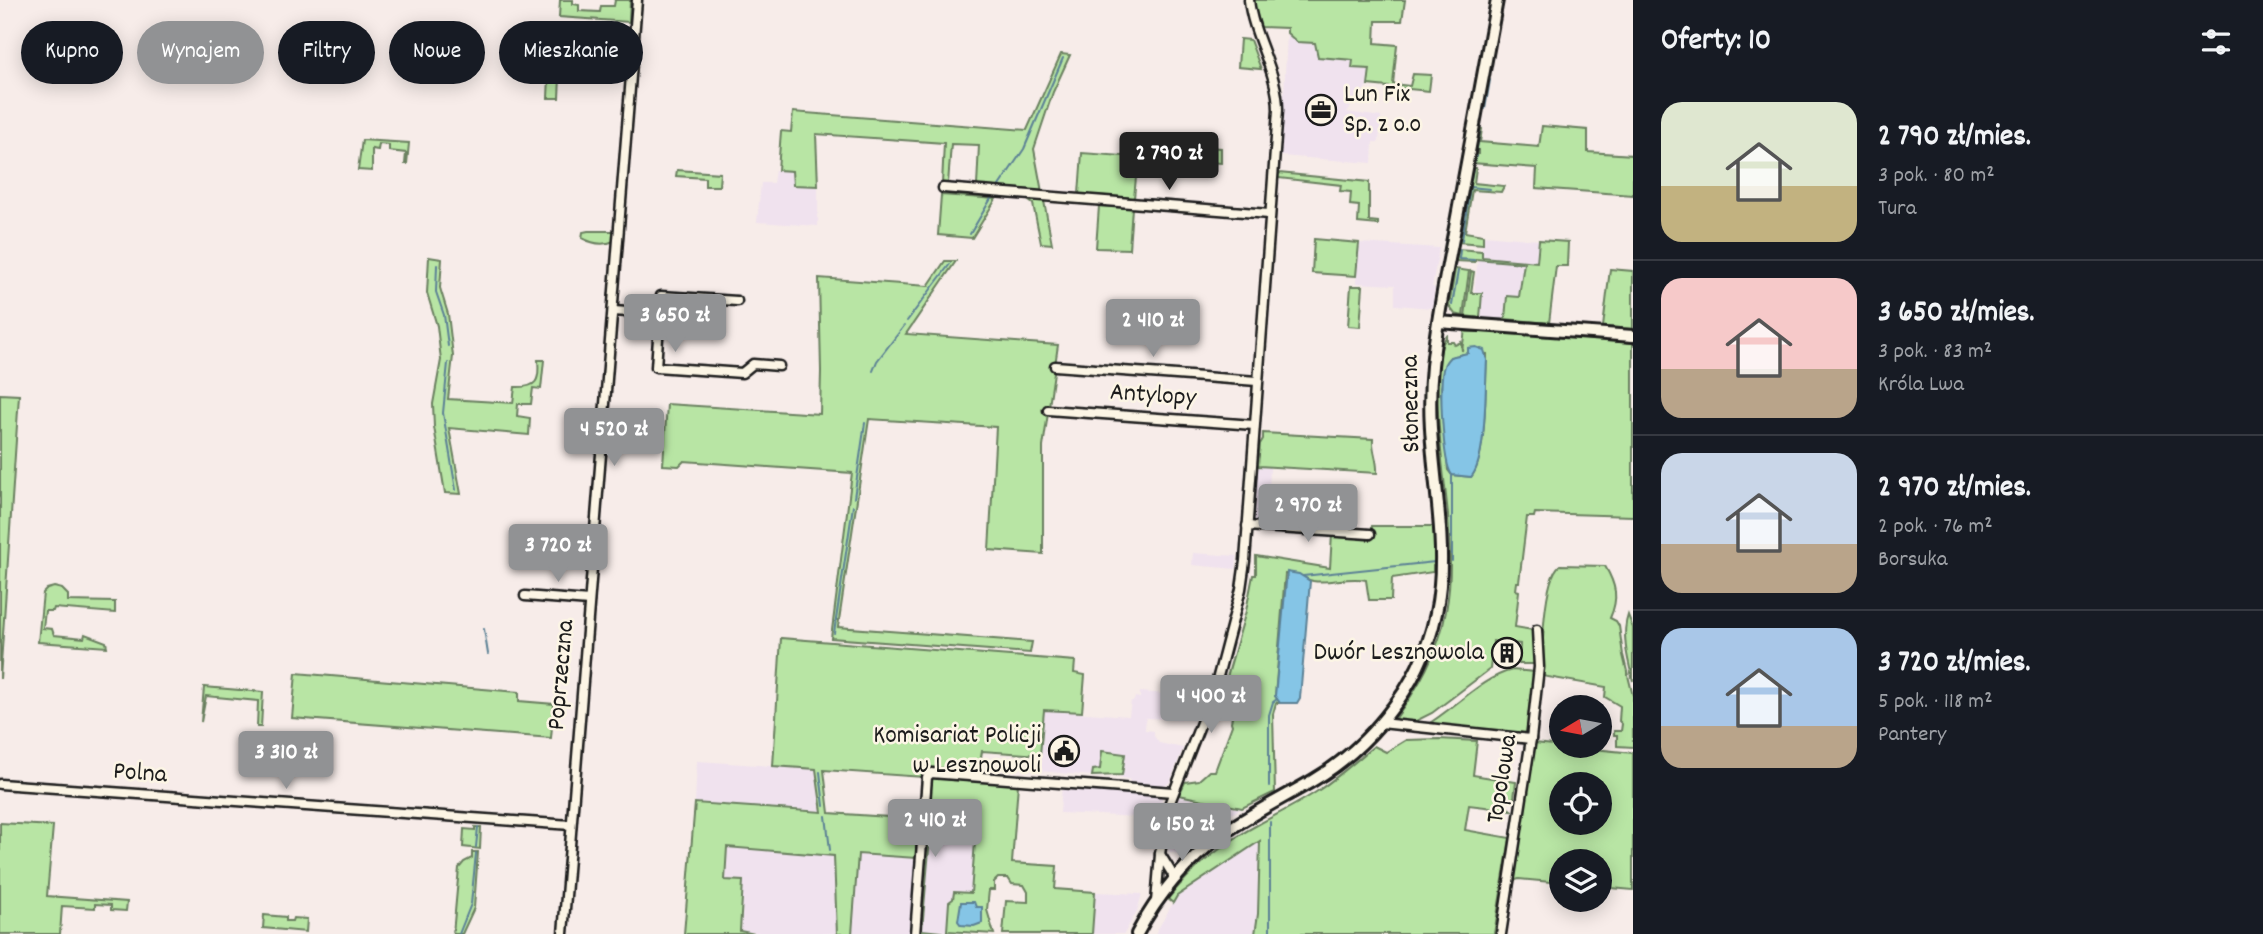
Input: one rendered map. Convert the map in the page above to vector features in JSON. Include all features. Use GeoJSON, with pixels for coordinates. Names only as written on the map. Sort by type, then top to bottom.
{"type":"FeatureCollection","features":[{"type":"Feature","properties":{"kind":"main road","name":"Słoneczna"},"geometry":{"type":"LineString","coordinates":[[1137,934],[1156,903],[1188,864],[1241,822],[1339,763],[1364,742],[1381,723],[1415,671],[1432,627],[1439,593],[1442,538],[1430,385],[1438,322],[1497,0]]}},
{"type":"Feature","properties":{"kind":"main road"},"geometry":{"type":"LineString","coordinates":[[1438,322],[1633,336]]}},
{"type":"Feature","properties":{"kind":"street","name":"Poprzeczna"},"geometry":{"type":"LineString","coordinates":[[563,934],[637,0]]}},
{"type":"Feature","properties":{"kind":"street"},"geometry":{"type":"LineString","coordinates":[[1156,903],[1167,810],[1212,694],[1241,589],[1277,95],[1249,0]]}},
{"type":"Feature","properties":{"kind":"street"},"geometry":{"type":"LineString","coordinates":[[943,188],[1269,214]]}},
{"type":"Feature","properties":{"kind":"street"},"geometry":{"type":"LineString","coordinates":[[737,301],[661,296],[656,367],[742,373],[753,364],[779,366]]}},
{"type":"Feature","properties":{"kind":"street"},"geometry":{"type":"LineString","coordinates":[[612,311],[659,314]]}},
{"type":"Feature","properties":{"kind":"street"},"geometry":{"type":"LineString","coordinates":[[1055,366],[1257,381]]}},
{"type":"Feature","properties":{"kind":"street","name":"Antylopy"},"geometry":{"type":"LineString","coordinates":[[1048,410],[1254,425]]}},
{"type":"Feature","properties":{"kind":"street"},"geometry":{"type":"LineString","coordinates":[[1247,526],[1370,534]]}},
{"type":"Feature","properties":{"kind":"street"},"geometry":{"type":"LineString","coordinates":[[525,596],[589,601]]}},
{"type":"Feature","properties":{"kind":"street","name":"Topolowa"},"geometry":{"type":"LineString","coordinates":[[1501,934],[1531,739],[1539,667],[1537,630]]}},
{"type":"Feature","properties":{"kind":"street"},"geometry":{"type":"LineString","coordinates":[[1381,723],[1531,739]]}},
{"type":"Feature","properties":{"kind":"street"},"geometry":{"type":"LineString","coordinates":[[915,934],[927,777],[934,772],[1173,792]]}},
{"type":"Feature","properties":{"kind":"street","name":"Polna"},"geometry":{"type":"LineString","coordinates":[[0,784],[571,825]]}},
{"type":"Feature","properties":{"kind":"street"},"geometry":{"type":"LineString","coordinates":[[1161,860],[1188,864]]}},
{"type":"Feature","properties":{"kind":"street"},"geometry":{"type":"LineString","coordinates":[[1161,860],[1168,880],[1173,881]]}},
{"type":"Feature","properties":{"kind":"shaded area"},"geometry":{"type":"Polygon","coordinates":[[[1287,33],[1297,42],[1316,42],[1318,57],[1353,60],[1371,69],[1368,85],[1347,112],[1381,117],[1379,142],[1373,142],[1372,163],[1281,156],[1287,33]]]}},
{"type":"Feature","properties":{"kind":"shaded area"},"geometry":{"type":"Polygon","coordinates":[[[775,170],[793,171],[793,185],[818,186],[818,226],[757,222],[761,183],[773,183],[775,170]]]}},
{"type":"Feature","properties":{"kind":"shaded area"},"geometry":{"type":"Polygon","coordinates":[[[1483,235],[1539,240],[1538,262],[1481,257],[1483,235]]]}},
{"type":"Feature","properties":{"kind":"shaded area"},"geometry":{"type":"Polygon","coordinates":[[[1359,243],[1439,248],[1432,287],[1435,288],[1432,308],[1395,305],[1395,285],[1356,283],[1359,243]]]}},
{"type":"Feature","properties":{"kind":"shaded area"},"geometry":{"type":"Polygon","coordinates":[[[1478,259],[1524,263],[1519,297],[1507,296],[1505,319],[1480,318],[1482,294],[1474,293],[1478,259]]]}},
{"type":"Feature","properties":{"kind":"shaded area"},"geometry":{"type":"Polygon","coordinates":[[[1256,465],[1270,467],[1269,492],[1292,494],[1289,525],[1255,523],[1253,520],[1256,465]]]}},
{"type":"Feature","properties":{"kind":"shaded area"},"geometry":{"type":"Polygon","coordinates":[[[1193,553],[1237,556],[1236,569],[1192,565],[1193,553]]]}},
{"type":"Feature","properties":{"kind":"shaded area"},"geometry":{"type":"Polygon","coordinates":[[[1140,692],[1193,696],[1193,705],[1198,706],[1193,720],[1146,718],[1145,730],[1154,731],[1159,743],[1183,748],[1170,782],[1165,785],[1130,782],[1120,776],[1039,771],[1044,710],[1129,716],[1131,701],[1134,701],[1135,697],[1140,698],[1140,692]]]}},
{"type":"Feature","properties":{"kind":"shaded area"},"geometry":{"type":"Polygon","coordinates":[[[697,761],[816,769],[822,812],[695,803],[697,761]]]}},
{"type":"Feature","properties":{"kind":"shaded area"},"geometry":{"type":"Polygon","coordinates":[[[1062,785],[1156,794],[1162,798],[1157,818],[1060,813],[1062,785]]]}},
{"type":"Feature","properties":{"kind":"shaded area"},"geometry":{"type":"Polygon","coordinates":[[[1179,795],[1242,808],[1216,822],[1179,854],[1170,852],[1167,847],[1179,795]]]}},
{"type":"Feature","properties":{"kind":"shaded area"},"geometry":{"type":"Polygon","coordinates":[[[930,827],[963,829],[975,842],[971,893],[949,902],[947,931],[922,930],[930,827]]]}},
{"type":"Feature","properties":{"kind":"shaded area"},"geometry":{"type":"Polygon","coordinates":[[[918,830],[910,933],[775,934],[684,928],[709,845],[834,855],[918,830]]]}},
{"type":"Feature","properties":{"kind":"shaded area"},"geometry":{"type":"Polygon","coordinates":[[[1260,840],[1255,934],[1155,934],[1177,896],[1260,840]]]}},
{"type":"Feature","properties":{"kind":"shaded area"},"geometry":{"type":"Polygon","coordinates":[[[1095,892],[1142,894],[1137,911],[1124,934],[1092,934],[1095,892]]]}},
{"type":"Feature","properties":{"kind":"green space"},"geometry":{"type":"Polygon","coordinates":[[[560,0],[573,0],[573,4],[579,5],[579,11],[600,12],[601,6],[614,6],[615,0],[630,0],[629,21],[559,17],[560,0]]]}},
{"type":"Feature","properties":{"kind":"green space"},"geometry":{"type":"Polygon","coordinates":[[[1252,0],[1405,0],[1402,21],[1376,21],[1375,43],[1397,45],[1393,84],[1410,86],[1413,74],[1431,75],[1429,91],[1368,85],[1370,69],[1352,68],[1353,60],[1318,57],[1315,43],[1297,42],[1287,33],[1287,28],[1261,27],[1252,0]]]}},
{"type":"Feature","properties":{"kind":"green space"},"geometry":{"type":"Polygon","coordinates":[[[1240,39],[1250,40],[1261,69],[1238,67],[1240,39]]]}},
{"type":"Feature","properties":{"kind":"green space"},"geometry":{"type":"Polygon","coordinates":[[[1061,54],[1070,55],[1053,92],[1034,149],[1042,192],[977,186],[979,145],[951,144],[948,184],[942,184],[944,143],[816,134],[818,186],[793,185],[792,171],[778,170],[781,131],[791,132],[793,112],[1027,130],[1061,54]]]}},
{"type":"Feature","properties":{"kind":"green space"},"geometry":{"type":"Polygon","coordinates":[[[549,84],[560,84],[559,98],[548,98],[549,84]]]}},
{"type":"Feature","properties":{"kind":"green space"},"geometry":{"type":"Polygon","coordinates":[[[1542,126],[1588,130],[1588,152],[1633,155],[1633,195],[1536,188],[1537,168],[1472,163],[1474,154],[1478,154],[1478,150],[1474,150],[1479,128],[1482,129],[1480,142],[1539,147],[1542,126]]]}},
{"type":"Feature","properties":{"kind":"green space"},"geometry":{"type":"Polygon","coordinates":[[[362,140],[409,143],[407,164],[406,153],[389,151],[389,145],[379,144],[378,150],[372,149],[372,171],[358,170],[362,140]]]}},
{"type":"Feature","properties":{"kind":"green space"},"geometry":{"type":"Polygon","coordinates":[[[1139,143],[1221,148],[1221,163],[1138,157],[1134,198],[1079,194],[1082,153],[1137,157],[1139,143]]]}},
{"type":"Feature","properties":{"kind":"green space"},"geometry":{"type":"Polygon","coordinates":[[[1471,168],[1476,168],[1474,183],[1504,186],[1501,192],[1472,190],[1465,232],[1483,235],[1483,244],[1458,242],[1471,168]]]}},
{"type":"Feature","properties":{"kind":"green space"},"geometry":{"type":"Polygon","coordinates":[[[677,170],[720,173],[719,186],[705,186],[705,178],[676,176],[677,170]]]}},
{"type":"Feature","properties":{"kind":"green space"},"geometry":{"type":"Polygon","coordinates":[[[1279,173],[1369,182],[1369,221],[1378,222],[1378,225],[1358,223],[1359,206],[1350,205],[1351,192],[1340,191],[1341,185],[1278,178],[1279,173]]]}},
{"type":"Feature","properties":{"kind":"green space"},"geometry":{"type":"Polygon","coordinates":[[[941,195],[996,199],[972,238],[938,235],[941,195]]]}},
{"type":"Feature","properties":{"kind":"green space"},"geometry":{"type":"Polygon","coordinates":[[[1029,201],[1044,201],[1052,244],[1041,243],[1033,204],[1029,201]]]}},
{"type":"Feature","properties":{"kind":"green space"},"geometry":{"type":"Polygon","coordinates":[[[1099,206],[1132,208],[1129,249],[1096,248],[1099,206]]]}},
{"type":"Feature","properties":{"kind":"green space"},"geometry":{"type":"Polygon","coordinates":[[[615,231],[614,241],[602,244],[590,242],[582,238],[583,232],[615,231]]]}},
{"type":"Feature","properties":{"kind":"green space"},"geometry":{"type":"Polygon","coordinates":[[[1314,239],[1359,243],[1356,276],[1312,273],[1314,239]]]}},
{"type":"Feature","properties":{"kind":"green space"},"geometry":{"type":"Polygon","coordinates":[[[1539,240],[1568,242],[1567,266],[1556,266],[1549,323],[1505,319],[1507,296],[1519,297],[1524,263],[1476,259],[1475,262],[1456,261],[1458,249],[1482,251],[1482,257],[1537,262],[1539,240]]]}},
{"type":"Feature","properties":{"kind":"green space"},"geometry":{"type":"Polygon","coordinates":[[[429,257],[442,259],[440,288],[448,314],[453,356],[448,399],[513,403],[515,387],[536,382],[538,360],[544,360],[541,389],[533,388],[531,404],[518,404],[517,416],[530,418],[529,435],[449,428],[461,494],[445,493],[434,427],[433,404],[441,360],[437,326],[427,293],[429,257]]]}},
{"type":"Feature","properties":{"kind":"green space"},"geometry":{"type":"Polygon","coordinates":[[[945,261],[956,261],[906,334],[1058,345],[1043,447],[1043,554],[989,550],[996,427],[869,419],[838,627],[1032,642],[1030,653],[831,638],[852,473],[684,461],[679,466],[663,465],[667,404],[820,414],[819,278],[928,286],[945,261]]]}},
{"type":"Feature","properties":{"kind":"green space"},"geometry":{"type":"Polygon","coordinates":[[[1455,269],[1469,271],[1463,316],[1455,314],[1449,306],[1455,269]]]}},
{"type":"Feature","properties":{"kind":"green space"},"geometry":{"type":"Polygon","coordinates":[[[1610,269],[1633,271],[1633,329],[1603,327],[1610,269]]]}},
{"type":"Feature","properties":{"kind":"green space"},"geometry":{"type":"Polygon","coordinates":[[[1471,271],[1474,272],[1471,293],[1482,293],[1480,318],[1465,316],[1471,271]]]}},
{"type":"Feature","properties":{"kind":"green space"},"geometry":{"type":"Polygon","coordinates":[[[1351,286],[1363,286],[1360,327],[1348,326],[1351,286]]]}},
{"type":"Feature","properties":{"kind":"green space"},"geometry":{"type":"Polygon","coordinates":[[[1465,329],[1467,332],[1502,332],[1633,343],[1633,516],[1535,513],[1534,517],[1527,517],[1516,590],[1519,591],[1515,627],[1533,630],[1535,664],[1519,664],[1520,644],[1493,641],[1490,669],[1432,713],[1410,724],[1394,721],[1419,683],[1433,655],[1443,626],[1449,587],[1448,515],[1438,421],[1438,369],[1441,349],[1447,336],[1447,342],[1453,342],[1455,345],[1461,342],[1462,351],[1465,329]],[[1468,353],[1450,357],[1441,387],[1448,470],[1452,475],[1471,477],[1480,455],[1487,354],[1468,353]]]}},
{"type":"Feature","properties":{"kind":"green space"},"geometry":{"type":"Polygon","coordinates":[[[0,394],[19,395],[0,679],[0,394]]]}},
{"type":"Feature","properties":{"kind":"green space"},"geometry":{"type":"Polygon","coordinates":[[[1263,433],[1373,439],[1377,473],[1258,466],[1263,433]]]}},
{"type":"Feature","properties":{"kind":"green space"},"geometry":{"type":"Polygon","coordinates":[[[1372,526],[1435,526],[1436,565],[1433,566],[1433,572],[1392,578],[1391,600],[1369,600],[1366,580],[1319,582],[1299,575],[1285,574],[1275,696],[1280,703],[1276,703],[1273,714],[1275,792],[1242,808],[1179,795],[1185,782],[1199,780],[1209,771],[1215,771],[1232,725],[1235,691],[1222,676],[1227,677],[1246,611],[1253,575],[1256,575],[1256,556],[1330,568],[1332,534],[1371,540],[1372,526]]]}},
{"type":"Feature","properties":{"kind":"green space"},"geometry":{"type":"Polygon","coordinates":[[[1560,565],[1605,566],[1612,579],[1615,598],[1610,618],[1619,626],[1633,696],[1633,747],[1617,746],[1617,735],[1614,735],[1614,731],[1621,731],[1620,706],[1612,701],[1612,695],[1605,695],[1606,687],[1542,676],[1543,634],[1554,573],[1560,565]]]}},
{"type":"Feature","properties":{"kind":"green space"},"geometry":{"type":"Polygon","coordinates":[[[54,587],[62,589],[68,595],[68,601],[115,602],[115,613],[54,608],[53,611],[45,611],[43,628],[52,629],[54,635],[84,638],[85,634],[106,642],[107,647],[38,642],[43,593],[54,587]]]}},
{"type":"Feature","properties":{"kind":"green space"},"geometry":{"type":"Polygon","coordinates":[[[1628,615],[1633,628],[1633,681],[1625,639],[1628,615]]]}},
{"type":"Feature","properties":{"kind":"green space"},"geometry":{"type":"Polygon","coordinates":[[[781,638],[1075,661],[1074,673],[1085,675],[1082,712],[1044,710],[1040,755],[982,751],[979,770],[924,767],[923,777],[824,770],[829,813],[919,819],[916,858],[858,854],[852,934],[837,934],[834,856],[727,847],[725,880],[743,881],[740,931],[755,934],[684,934],[695,803],[822,812],[816,769],[773,766],[781,638]]]}},
{"type":"Feature","properties":{"kind":"green space"},"geometry":{"type":"Polygon","coordinates":[[[1512,670],[1535,672],[1528,735],[1425,726],[1478,687],[1512,670]]]}},
{"type":"Feature","properties":{"kind":"green space"},"geometry":{"type":"Polygon","coordinates":[[[296,673],[519,692],[519,701],[554,704],[551,738],[292,718],[296,673]]]}},
{"type":"Feature","properties":{"kind":"green space"},"geometry":{"type":"Polygon","coordinates":[[[204,687],[263,692],[261,727],[257,727],[258,701],[206,696],[201,722],[204,687]]]}},
{"type":"Feature","properties":{"kind":"green space"},"geometry":{"type":"Polygon","coordinates":[[[1406,740],[1477,741],[1473,775],[1516,782],[1514,798],[1505,802],[1511,810],[1469,805],[1465,830],[1510,838],[1494,934],[1255,934],[1260,841],[1177,896],[1173,903],[1168,899],[1187,877],[1221,848],[1319,790],[1374,746],[1386,752],[1406,740]]]}},
{"type":"Feature","properties":{"kind":"green space"},"geometry":{"type":"Polygon","coordinates":[[[1534,743],[1549,745],[1549,758],[1612,758],[1612,751],[1633,753],[1633,890],[1612,888],[1612,849],[1549,849],[1549,882],[1519,879],[1512,881],[1534,743]]]}},
{"type":"Feature","properties":{"kind":"green space"},"geometry":{"type":"Polygon","coordinates":[[[1102,751],[1125,754],[1122,775],[1092,776],[1093,770],[1100,769],[1102,751]]]}},
{"type":"Feature","properties":{"kind":"green space"},"geometry":{"type":"Polygon","coordinates":[[[933,777],[1028,782],[1028,785],[1018,784],[1012,863],[1057,866],[1055,889],[1095,892],[1092,934],[1003,934],[1006,901],[1028,902],[1028,892],[1024,885],[1012,884],[1008,878],[998,878],[994,882],[994,890],[989,890],[987,910],[994,934],[947,931],[949,902],[953,899],[954,892],[971,893],[975,842],[963,829],[931,827],[922,930],[941,932],[920,934],[917,928],[930,785],[933,777]]]}},
{"type":"Feature","properties":{"kind":"green space"},"geometry":{"type":"Polygon","coordinates":[[[0,823],[53,826],[47,896],[127,902],[126,911],[111,910],[111,905],[95,904],[95,908],[62,906],[60,934],[0,934],[0,823]]]}},
{"type":"Feature","properties":{"kind":"green space"},"geometry":{"type":"Polygon","coordinates":[[[475,827],[481,827],[480,849],[463,847],[464,829],[475,830],[475,827]]]}},
{"type":"Feature","properties":{"kind":"green space"},"geometry":{"type":"Polygon","coordinates":[[[472,852],[478,852],[474,908],[462,934],[453,934],[459,868],[472,858],[472,852]]]}},
{"type":"Feature","properties":{"kind":"green space"},"geometry":{"type":"Polygon","coordinates":[[[264,915],[286,917],[286,921],[292,921],[293,918],[307,919],[306,932],[263,928],[264,915]]]}},
{"type":"Feature","properties":{"kind":"water"},"geometry":{"type":"Polygon","coordinates":[[[1468,348],[1484,350],[1487,360],[1480,455],[1471,477],[1452,475],[1444,440],[1442,375],[1445,363],[1450,357],[1468,353],[1468,348]]]}},
{"type":"Feature","properties":{"kind":"water"},"geometry":{"type":"Polygon","coordinates":[[[1287,572],[1299,574],[1310,581],[1300,698],[1297,703],[1280,703],[1275,696],[1287,572]]]}},
{"type":"Feature","properties":{"kind":"water"},"geometry":{"type":"Polygon","coordinates":[[[961,902],[974,902],[976,907],[982,907],[982,923],[974,926],[961,925],[958,921],[961,902]]]}},
{"type":"Feature","properties":{"kind":"waterway"},"geometry":{"type":"LineString","coordinates":[[999,186],[1024,149],[1063,58]]}},
{"type":"Feature","properties":{"kind":"waterway"},"geometry":{"type":"LineString","coordinates":[[1485,109],[1490,80]]}},
{"type":"Feature","properties":{"kind":"waterway"},"geometry":{"type":"LineString","coordinates":[[1477,148],[1480,130]]}},
{"type":"Feature","properties":{"kind":"waterway"},"geometry":{"type":"LineString","coordinates":[[1474,163],[1476,156]]}},
{"type":"Feature","properties":{"kind":"waterway"},"geometry":{"type":"LineString","coordinates":[[1471,180],[1473,169]]}},
{"type":"Feature","properties":{"kind":"waterway"},"geometry":{"type":"LineString","coordinates":[[1462,240],[1470,187],[1490,189]]}},
{"type":"Feature","properties":{"kind":"waterway"},"geometry":{"type":"LineString","coordinates":[[970,234],[992,197]]}},
{"type":"Feature","properties":{"kind":"waterway"},"geometry":{"type":"LineString","coordinates":[[1460,250],[1459,259],[1474,260]]}},
{"type":"Feature","properties":{"kind":"waterway"},"geometry":{"type":"LineString","coordinates":[[907,321],[950,264]]}},
{"type":"Feature","properties":{"kind":"waterway"},"geometry":{"type":"LineString","coordinates":[[437,265],[436,292],[444,315],[448,346]]}},
{"type":"Feature","properties":{"kind":"waterway"},"geometry":{"type":"LineString","coordinates":[[1452,305],[1458,271]]}},
{"type":"Feature","properties":{"kind":"waterway"},"geometry":{"type":"LineString","coordinates":[[873,371],[877,361],[904,326]]}},
{"type":"Feature","properties":{"kind":"waterway"},"geometry":{"type":"LineString","coordinates":[[448,363],[443,413],[456,490]]}},
{"type":"Feature","properties":{"kind":"waterway"},"geometry":{"type":"LineString","coordinates":[[854,498],[865,423]]}},
{"type":"Feature","properties":{"kind":"waterway"},"geometry":{"type":"LineString","coordinates":[[1452,475],[1452,561]]}},
{"type":"Feature","properties":{"kind":"waterway"},"geometry":{"type":"LineString","coordinates":[[834,633],[853,506]]}},
{"type":"Feature","properties":{"kind":"waterway"},"geometry":{"type":"LineString","coordinates":[[1303,576],[1435,562]]}},
{"type":"Feature","properties":{"kind":"waterway"},"geometry":{"type":"LineString","coordinates":[[484,629],[488,654]]}},
{"type":"Feature","properties":{"kind":"waterway"},"geometry":{"type":"LineString","coordinates":[[1269,786],[1269,715],[1273,702],[1277,699]]}},
{"type":"Feature","properties":{"kind":"waterway"},"geometry":{"type":"LineString","coordinates":[[820,772],[824,806]]}},
{"type":"Feature","properties":{"kind":"waterway"},"geometry":{"type":"LineString","coordinates":[[826,816],[830,850]]}},
{"type":"Feature","properties":{"kind":"waterway"},"geometry":{"type":"LineString","coordinates":[[1270,822],[1270,934]]}},
{"type":"Feature","properties":{"kind":"waterway"},"geometry":{"type":"LineString","coordinates":[[476,847],[478,827]]}},
{"type":"Feature","properties":{"kind":"waterway"},"geometry":{"type":"LineString","coordinates":[[459,934],[471,904],[476,853]]}},
{"type":"Feature","properties":{"kind":"place","name":"Lun Fix Sp. z o.o"},"geometry":{"type":"Point","coordinates":[1321,110]}},
{"type":"Feature","properties":{"kind":"place","name":"Dwór Lesznowola"},"geometry":{"type":"Point","coordinates":[1507,653]}},
{"type":"Feature","properties":{"kind":"place","name":"Komisariat Policji w Lesznowoli"},"geometry":{"type":"Point","coordinates":[1064,751]}}]}
